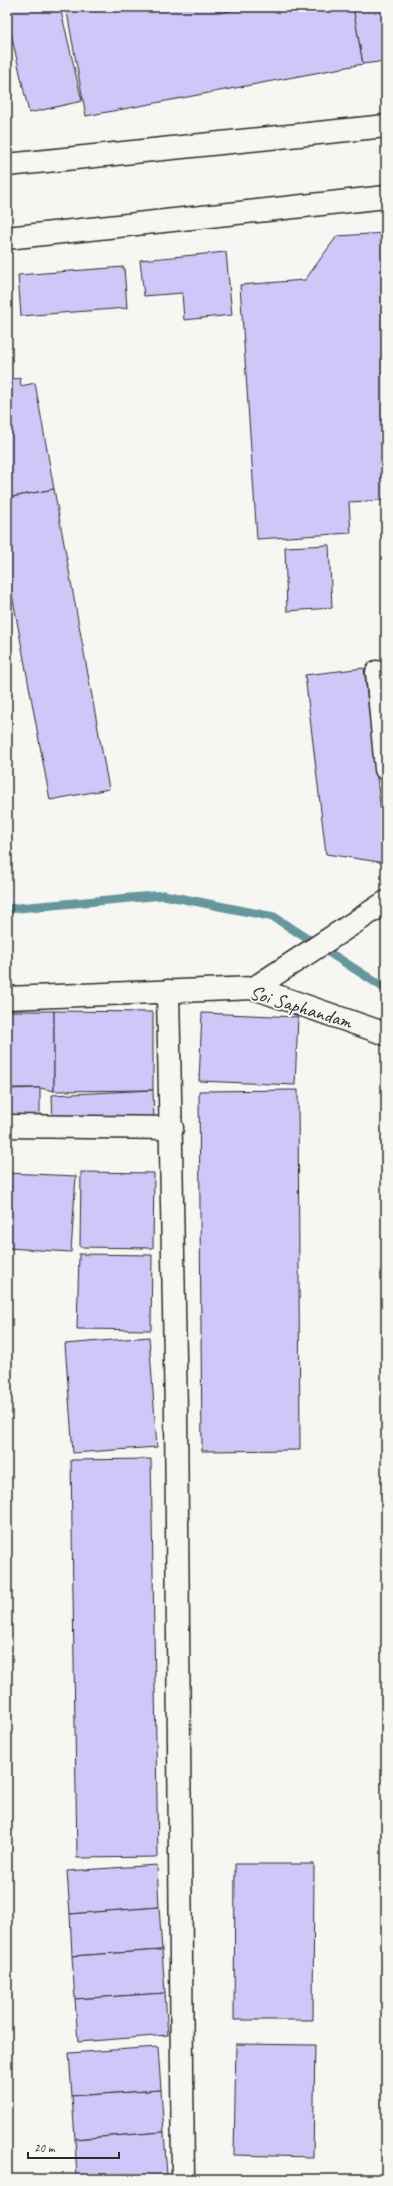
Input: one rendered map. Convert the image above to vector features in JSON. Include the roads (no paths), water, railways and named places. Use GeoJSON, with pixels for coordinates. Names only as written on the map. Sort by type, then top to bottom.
{"type":"FeatureCollection","features":[{"type":"Feature","properties":{"kind":"street"},"geometry":{"type":"LineString","coordinates":[[7,165],[386,126]]}},
{"type":"Feature","properties":{"kind":"street"},"geometry":{"type":"LineString","coordinates":[[7,238],[386,197]]}},
{"type":"Feature","properties":{"kind":"street"},"geometry":{"type":"LineString","coordinates":[[377,672],[386,769]]}},
{"type":"Feature","properties":{"kind":"street"},"geometry":{"type":"LineString","coordinates":[[254,988],[386,902]]}},
{"type":"Feature","properties":{"kind":"street","name":"Soi Saphandam"},"geometry":{"type":"LineString","coordinates":[[7,998],[254,988],[299,1005],[386,1034]]}},
{"type":"Feature","properties":{"kind":"street"},"geometry":{"type":"LineString","coordinates":[[168,992],[172,1128],[183,2179]]}},
{"type":"Feature","properties":{"kind":"street"},"geometry":{"type":"LineString","coordinates":[[7,1126],[172,1128]]}},
{"type":"Feature","properties":{"kind":"waterway"},"geometry":{"type":"LineString","coordinates":[[7,909],[164,895],[274,917],[386,989]]}}]}
